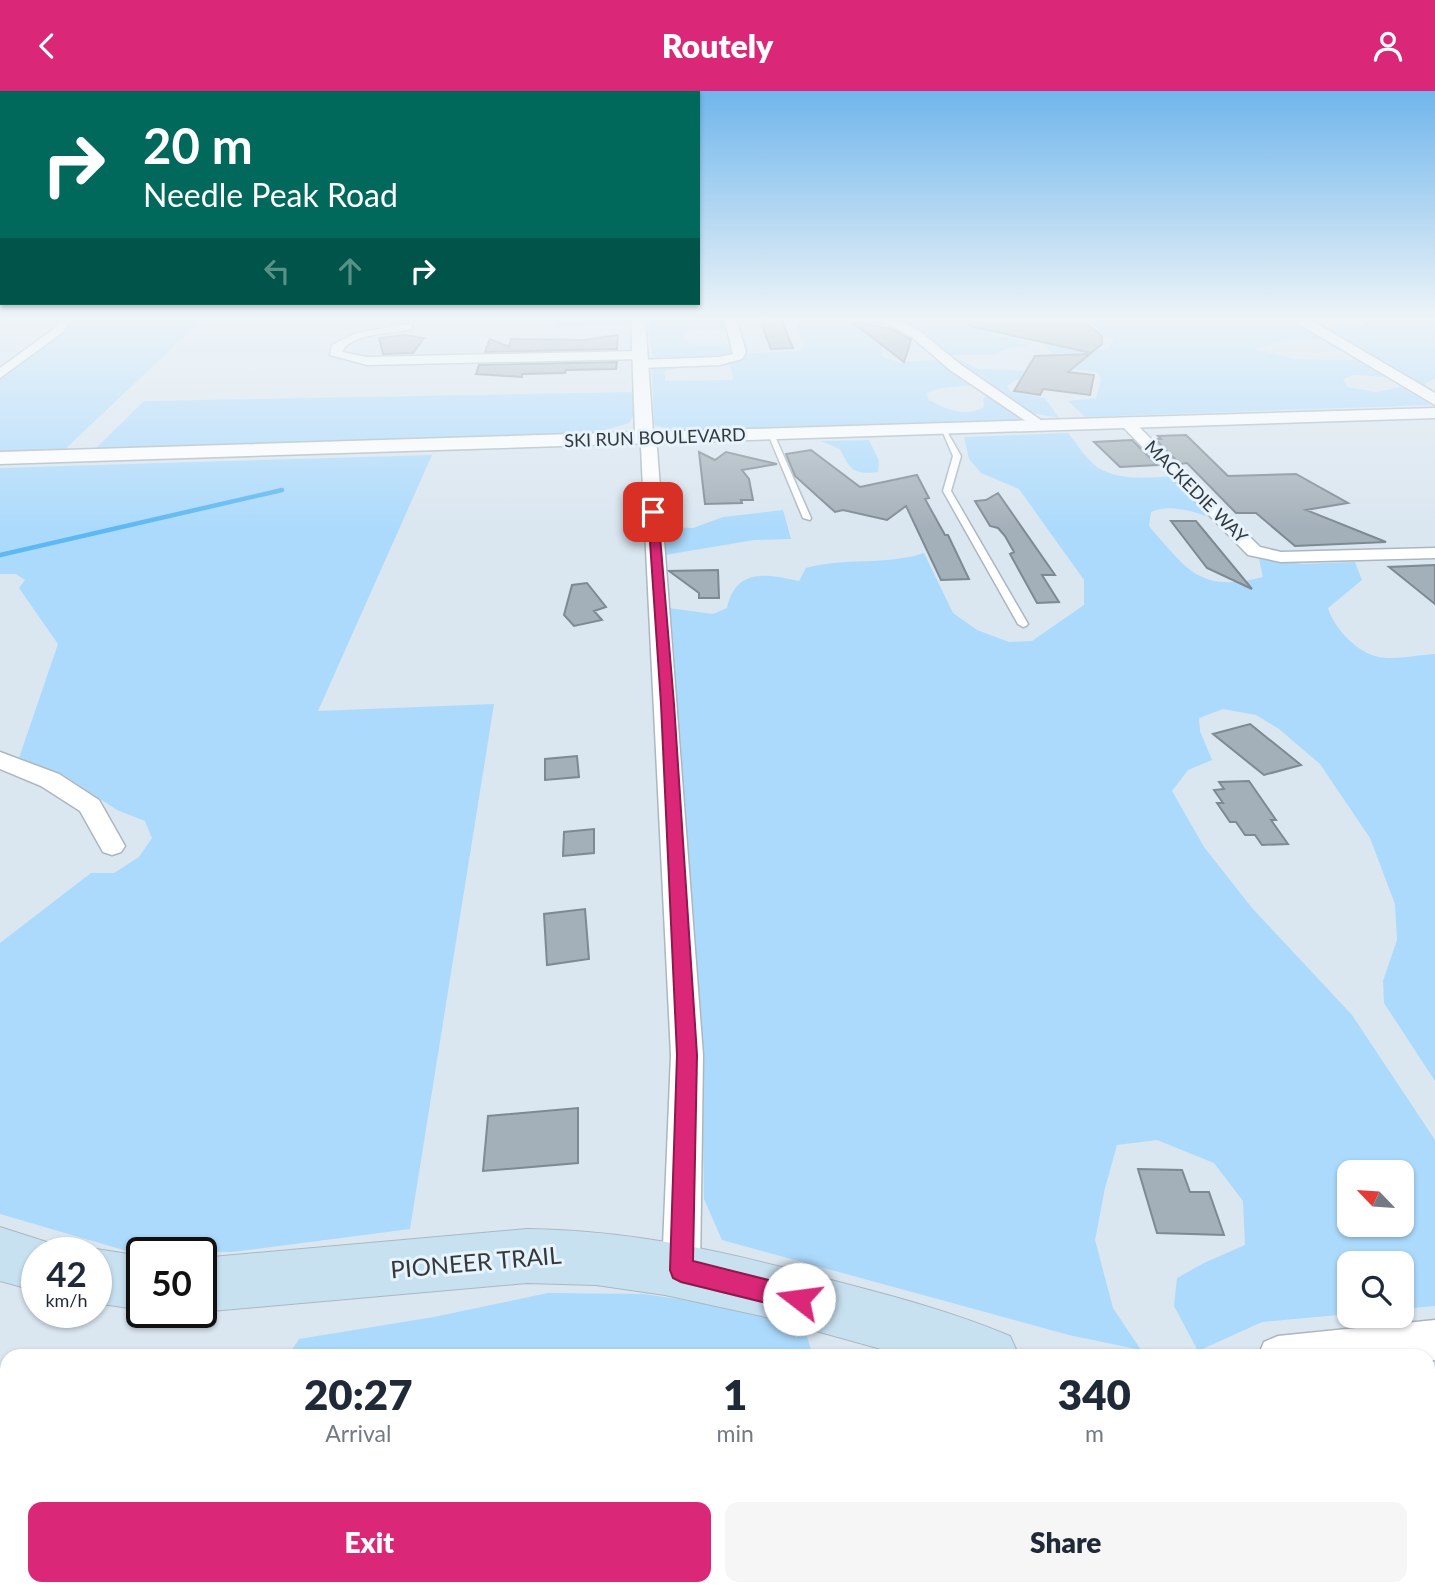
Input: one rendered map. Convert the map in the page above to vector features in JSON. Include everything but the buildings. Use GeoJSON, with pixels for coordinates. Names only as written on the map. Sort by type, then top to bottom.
{"type":"FeatureCollection","features":[{"type":"Feature","properties":{"kind":"main road"},"geometry":{"type":"LineString","coordinates":[[0,1254],[21,1260]]}},
{"type":"Feature","properties":{"kind":"main road","name":"PIONEER TRAIL"},"geometry":{"type":"LineString","coordinates":[[217,1284],[571,1255],[681,1270],[845,1311],[971,1349]]}},
{"type":"Feature","properties":{"kind":"street"},"geometry":{"type":"LineString","coordinates":[[641,388],[643,428],[649,448],[667,704],[687,1055],[681,1270]]}},
{"type":"Feature","properties":{"kind":"street"},"geometry":{"type":"LineString","coordinates":[[986,388],[1041,425]]}},
{"type":"Feature","properties":{"kind":"street"},"geometry":{"type":"LineString","coordinates":[[1415,388],[1435,400]]}},
{"type":"Feature","properties":{"kind":"street","name":"SKI RUN BOULEVARD"},"geometry":{"type":"LineString","coordinates":[[0,458],[1435,413]]}},
{"type":"Feature","properties":{"kind":"street","name":"MACKEDIE WAY"},"geometry":{"type":"LineString","coordinates":[[1128,423],[1254,551],[1281,557],[1435,553]]}},
{"type":"Feature","properties":{"kind":"street"},"geometry":{"type":"LineString","coordinates":[[0,761],[50,780],[90,806],[112,846]]}},
{"type":"Feature","properties":{"kind":"street"},"geometry":{"type":"LineString","coordinates":[[1347,1349],[1435,1340]]}},
{"type":"Feature","properties":{"kind":"lane"},"geometry":{"type":"LineString","coordinates":[[943,429],[957,456],[947,491],[1023,624]]}},
{"type":"Feature","properties":{"kind":"lane"},"geometry":{"type":"LineString","coordinates":[[771,434],[807,518]]}},
{"type":"Feature","properties":{"kind":"shaded area"},"geometry":{"type":"Polygon","coordinates":[[[0,388],[130,388],[63,451],[0,453],[0,388]]]}},
{"type":"Feature","properties":{"kind":"shaded area"},"geometry":{"type":"Polygon","coordinates":[[[653,388],[940,388],[927,393],[928,399],[948,409],[963,412],[977,410],[984,407],[983,399],[987,395],[1019,417],[1019,420],[674,430],[654,425],[653,388]]]}},
{"type":"Feature","properties":{"kind":"shaded area"},"geometry":{"type":"Polygon","coordinates":[[[994,388],[1008,388],[1011,392],[1045,398],[1059,418],[1032,413],[994,388]]]}},
{"type":"Feature","properties":{"kind":"shaded area"},"geometry":{"type":"Polygon","coordinates":[[[1098,388],[1355,388],[1376,392],[1403,388],[1432,405],[1085,417],[1068,401],[1096,398],[1098,388]]]}},
{"type":"Feature","properties":{"kind":"shaded area"},"geometry":{"type":"Polygon","coordinates":[[[634,392],[634,415],[629,423],[588,435],[94,450],[144,401],[634,392]]]}},
{"type":"Feature","properties":{"kind":"shaded area"},"geometry":{"type":"Polygon","coordinates":[[[1068,433],[1089,460],[1114,475],[1172,476],[1213,518],[1182,509],[1166,508],[1151,512],[1149,526],[1174,555],[1197,574],[1210,580],[1242,581],[1263,577],[1259,559],[1304,564],[1355,562],[1362,580],[1328,608],[1341,631],[1355,645],[1379,657],[1435,654],[1435,1081],[1384,1003],[1383,981],[1397,940],[1395,904],[1370,838],[1320,764],[1279,729],[1256,715],[1223,709],[1199,718],[1200,731],[1212,760],[1188,770],[1172,791],[1204,847],[1252,908],[1352,1015],[1435,1140],[1435,1306],[1414,1308],[1414,1251],[1337,1251],[1337,1315],[1262,1322],[1202,1349],[1197,1349],[1174,1306],[1177,1278],[1245,1245],[1243,1201],[1214,1163],[1157,1140],[1117,1145],[1095,1240],[1113,1308],[1140,1349],[1069,1335],[722,1240],[704,1199],[702,1088],[694,934],[669,608],[713,614],[727,608],[738,585],[755,577],[799,581],[806,568],[895,559],[924,553],[953,613],[977,630],[1009,642],[1032,641],[1084,605],[1084,580],[1019,489],[981,473],[969,459],[964,437],[1068,433]]]}},
{"type":"Feature","properties":{"kind":"shaded area"},"geometry":{"type":"Polygon","coordinates":[[[869,440],[879,461],[878,472],[863,473],[854,470],[840,449],[821,441],[869,440]]]}},
{"type":"Feature","properties":{"kind":"shaded area"},"geometry":{"type":"Polygon","coordinates":[[[432,455],[318,711],[494,704],[410,1229],[232,1252],[217,1252],[217,1237],[126,1237],[126,1251],[112,1247],[112,1237],[79,1237],[0,1214],[0,943],[91,873],[114,873],[139,857],[152,838],[145,821],[117,810],[65,776],[19,758],[58,644],[19,588],[25,580],[16,574],[0,574],[0,468],[432,455]]]}},
{"type":"Feature","properties":{"kind":"shaded area"},"geometry":{"type":"Polygon","coordinates":[[[783,510],[791,539],[754,540],[665,555],[663,527],[693,528],[723,517],[783,510]]]}},
{"type":"Feature","properties":{"kind":"shaded area"},"geometry":{"type":"Polygon","coordinates":[[[548,1293],[644,1294],[732,1307],[804,1327],[811,1349],[293,1349],[299,1339],[434,1317],[548,1293]]]}},
{"type":"Feature","properties":{"kind":"waterway"},"geometry":{"type":"LineString","coordinates":[[0,555],[282,490]]}},
{"type":"Feature","properties":{"kind":"route"},"geometry":{"type":"LineString","coordinates":[[653,512],[687,1055],[681,1270],[799,1299]]}}]}
